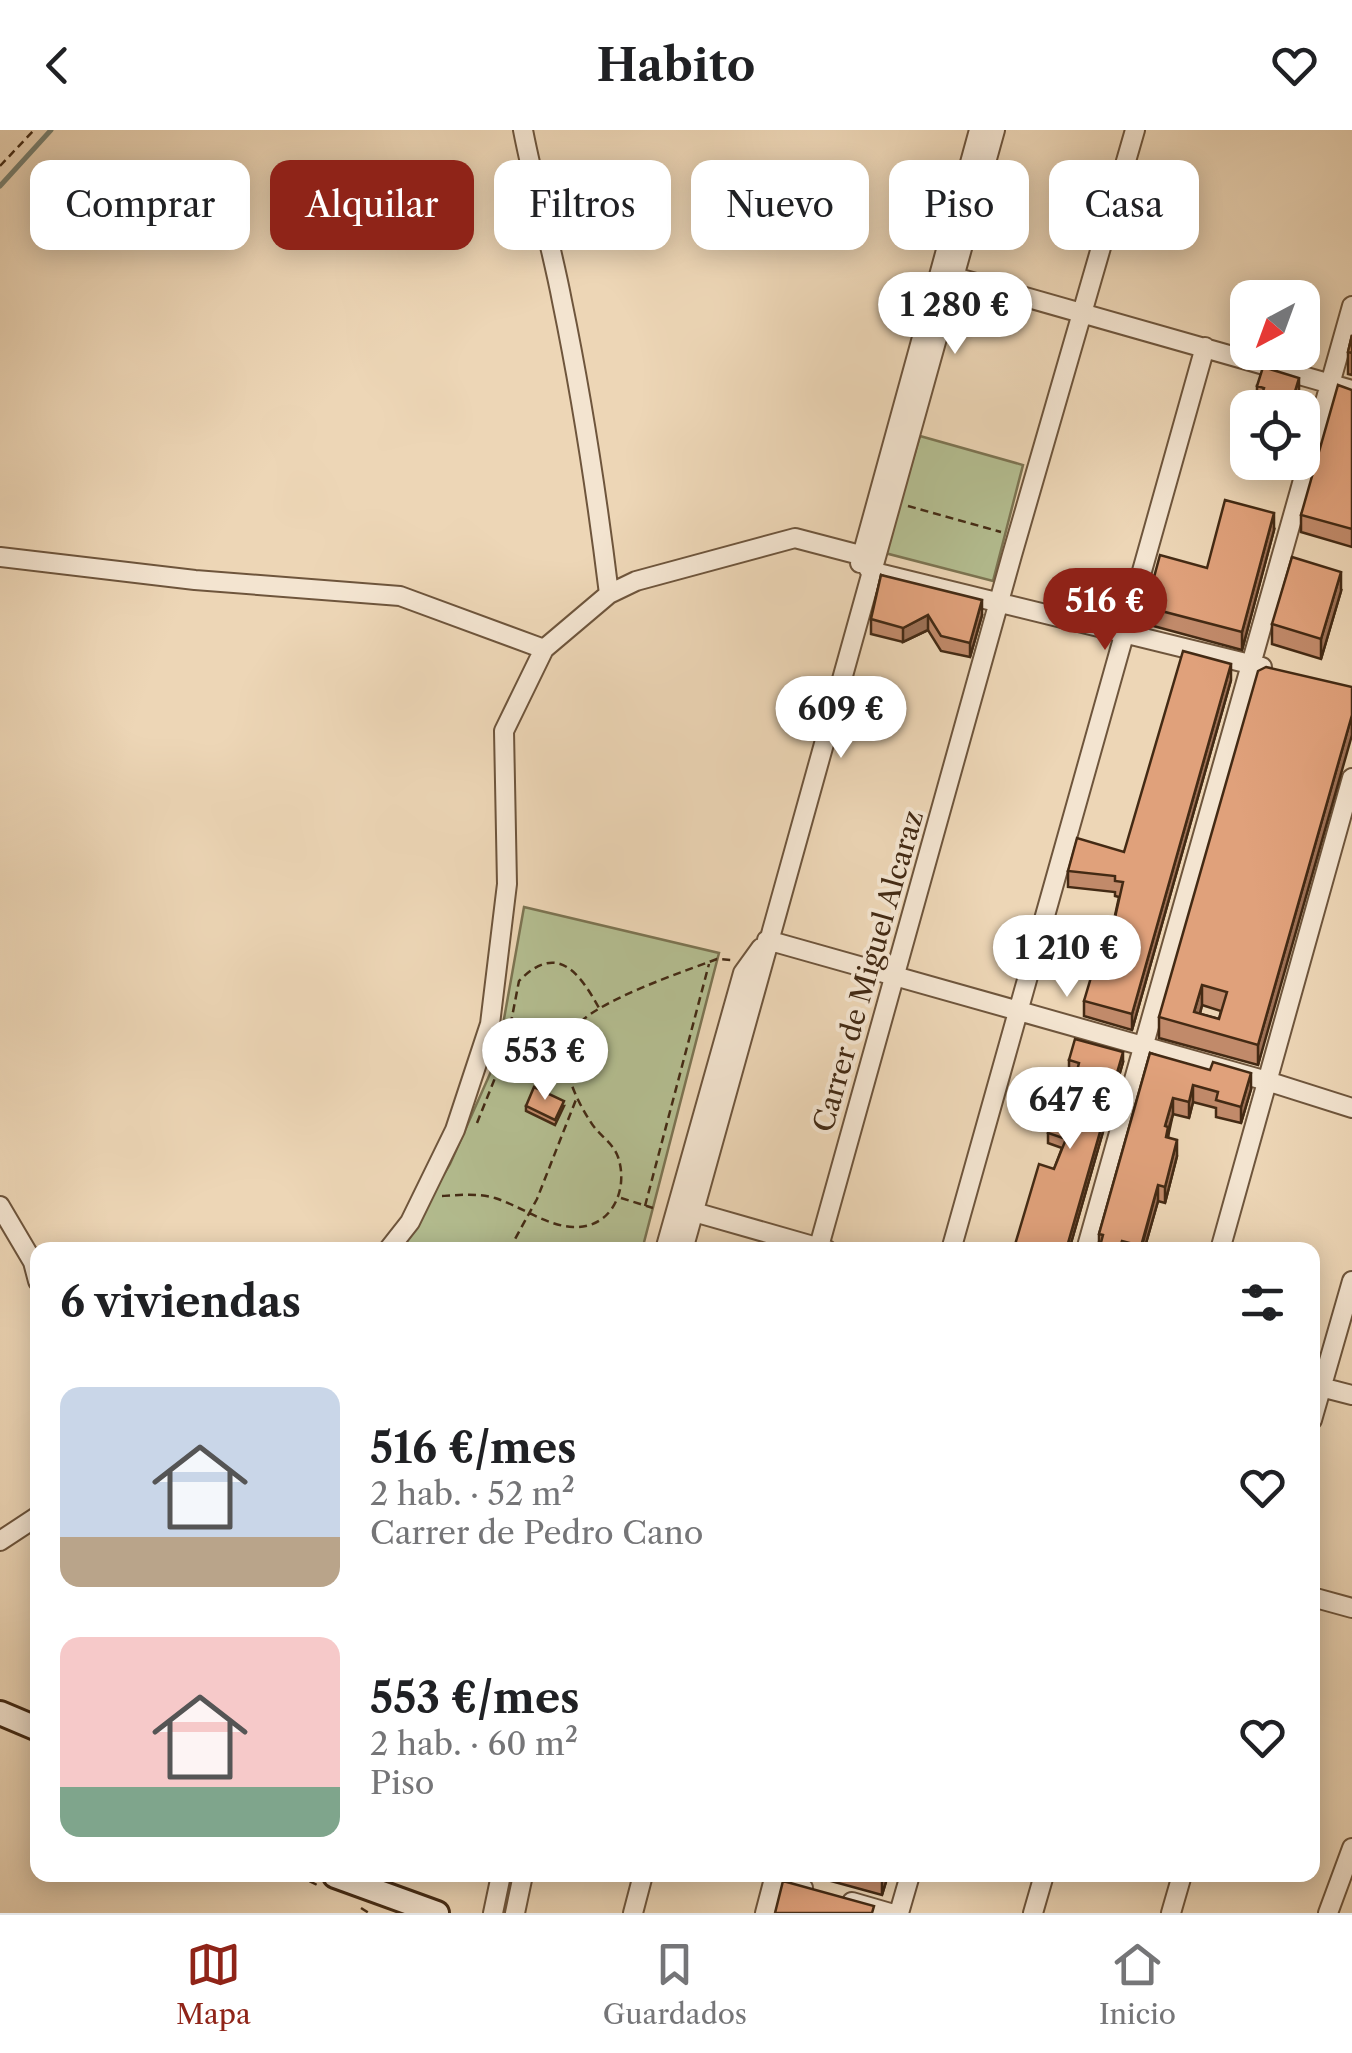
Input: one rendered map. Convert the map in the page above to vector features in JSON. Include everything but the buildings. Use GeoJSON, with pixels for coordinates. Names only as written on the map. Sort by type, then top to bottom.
{"type":"FeatureCollection","features":[{"type":"Feature","properties":{"kind":"street"},"geometry":{"type":"LineString","coordinates":[[523,130],[536,200],[562,296],[592,458],[609,594]]}},
{"type":"Feature","properties":{"kind":"street"},"geometry":{"type":"LineString","coordinates":[[865,562],[890,501],[979,130]]}},
{"type":"Feature","properties":{"kind":"street"},"geometry":{"type":"LineString","coordinates":[[685,1242],[861,603],[865,562],[946,275],[995,130]]}},
{"type":"Feature","properties":{"kind":"street","name":"Carrer de Miguel Alcaraz"},"geometry":{"type":"LineString","coordinates":[[823,1242],[1017,537],[1135,130]]}},
{"type":"Feature","properties":{"kind":"street"},"geometry":{"type":"LineString","coordinates":[[946,275],[1352,390]]}},
{"type":"Feature","properties":{"kind":"street"},"geometry":{"type":"LineString","coordinates":[[1088,1242],[1352,306]]}},
{"type":"Feature","properties":{"kind":"street"},"geometry":{"type":"LineString","coordinates":[[952,1242],[1205,346]]}},
{"type":"Feature","properties":{"kind":"street"},"geometry":{"type":"LineString","coordinates":[[394,1242],[410,1222],[456,1130],[490,1024],[507,884],[504,731],[544,649],[609,594],[636,581],[796,538],[1000,603],[1285,673]]}},
{"type":"Feature","properties":{"kind":"street"},"geometry":{"type":"LineString","coordinates":[[0,557],[195,580],[400,596],[544,649]]}},
{"type":"Feature","properties":{"kind":"street"},"geometry":{"type":"LineString","coordinates":[[1222,1242],[1352,778]]}},
{"type":"Feature","properties":{"kind":"street"},"geometry":{"type":"LineString","coordinates":[[767,940],[1352,1108]]}},
{"type":"Feature","properties":{"kind":"street"},"geometry":{"type":"LineString","coordinates":[[667,1242],[743,973],[767,940]]}},
{"type":"Feature","properties":{"kind":"street"},"geometry":{"type":"LineString","coordinates":[[0,1206],[30,1258]]}},
{"type":"Feature","properties":{"kind":"street"},"geometry":{"type":"LineString","coordinates":[[694,1212],[797,1242]]}},
{"type":"Feature","properties":{"kind":"street"},"geometry":{"type":"LineString","coordinates":[[1320,1377],[1352,1282]]}},
{"type":"Feature","properties":{"kind":"street"},"geometry":{"type":"LineString","coordinates":[[1320,1387],[1352,1395]]}},
{"type":"Feature","properties":{"kind":"street"},"geometry":{"type":"LineString","coordinates":[[0,1540],[30,1521]]}},
{"type":"Feature","properties":{"kind":"street"},"geometry":{"type":"LineString","coordinates":[[1320,1599],[1352,1608]]}},
{"type":"Feature","properties":{"kind":"street"},"geometry":{"type":"LineString","coordinates":[[0,1712],[30,1725]]}},
{"type":"Feature","properties":{"kind":"street"},"geometry":{"type":"LineString","coordinates":[[1328,1913],[1352,1848]]}},
{"type":"Feature","properties":{"kind":"street"},"geometry":{"type":"LineString","coordinates":[[343,1882],[390,1913]]}},
{"type":"Feature","properties":{"kind":"street"},"geometry":{"type":"LineString","coordinates":[[351,1882],[436,1913]]}},
{"type":"Feature","properties":{"kind":"street"},"geometry":{"type":"LineString","coordinates":[[492,1913],[499,1882]]}},
{"type":"Feature","properties":{"kind":"street"},"geometry":{"type":"LineString","coordinates":[[515,1913],[522,1882]]}},
{"type":"Feature","properties":{"kind":"street"},"geometry":{"type":"LineString","coordinates":[[633,1913],[641,1882]]}},
{"type":"Feature","properties":{"kind":"street"},"geometry":{"type":"LineString","coordinates":[[765,1913],[774,1882]]}},
{"type":"Feature","properties":{"kind":"street"},"geometry":{"type":"LineString","coordinates":[[790,1882],[890,1913]]}},
{"type":"Feature","properties":{"kind":"street"},"geometry":{"type":"LineString","coordinates":[[899,1913],[908,1882]]}},
{"type":"Feature","properties":{"kind":"street"},"geometry":{"type":"LineString","coordinates":[[1034,1913],[1042,1882]]}},
{"type":"Feature","properties":{"kind":"street"},"geometry":{"type":"LineString","coordinates":[[1171,1913],[1180,1882]]}},
{"type":"Feature","properties":{"kind":"path"},"geometry":{"type":"LineString","coordinates":[[0,166],[34,130]]}},
{"type":"Feature","properties":{"kind":"path"},"geometry":{"type":"LineString","coordinates":[[890,501],[1017,537]]}},
{"type":"Feature","properties":{"kind":"path"},"geometry":{"type":"LineString","coordinates":[[474,1128],[504,1054],[520,981],[526,974],[544,963],[558,962],[576,972],[600,1009]]}},
{"type":"Feature","properties":{"kind":"path"},"geometry":{"type":"LineString","coordinates":[[446,1187],[440,1196],[481,1194],[575,1227],[593,1224],[607,1216],[619,1198],[619,1159],[589,1120],[578,1096],[565,1058],[568,1041],[576,1026],[600,1009],[710,962],[645,1206]]}},
{"type":"Feature","properties":{"kind":"path"},"geometry":{"type":"LineString","coordinates":[[513,1242],[530,1212],[578,1096]]}},
{"type":"Feature","properties":{"kind":"path"},"geometry":{"type":"LineString","coordinates":[[619,1198],[653,1208]]}},
{"type":"Feature","properties":{"kind":"green space"},"geometry":{"type":"Polygon","coordinates":[[[920,436],[1023,465],[993,581],[885,553],[920,436]]]}},
{"type":"Feature","properties":{"kind":"green space"},"geometry":{"type":"Polygon","coordinates":[[[524,907],[719,953],[644,1242],[404,1242],[450,1164],[497,1058],[524,907]]]}},
{"type":"Feature","properties":{"kind":"waterway"},"geometry":{"type":"LineString","coordinates":[[0,186],[51,130]]}}]}
